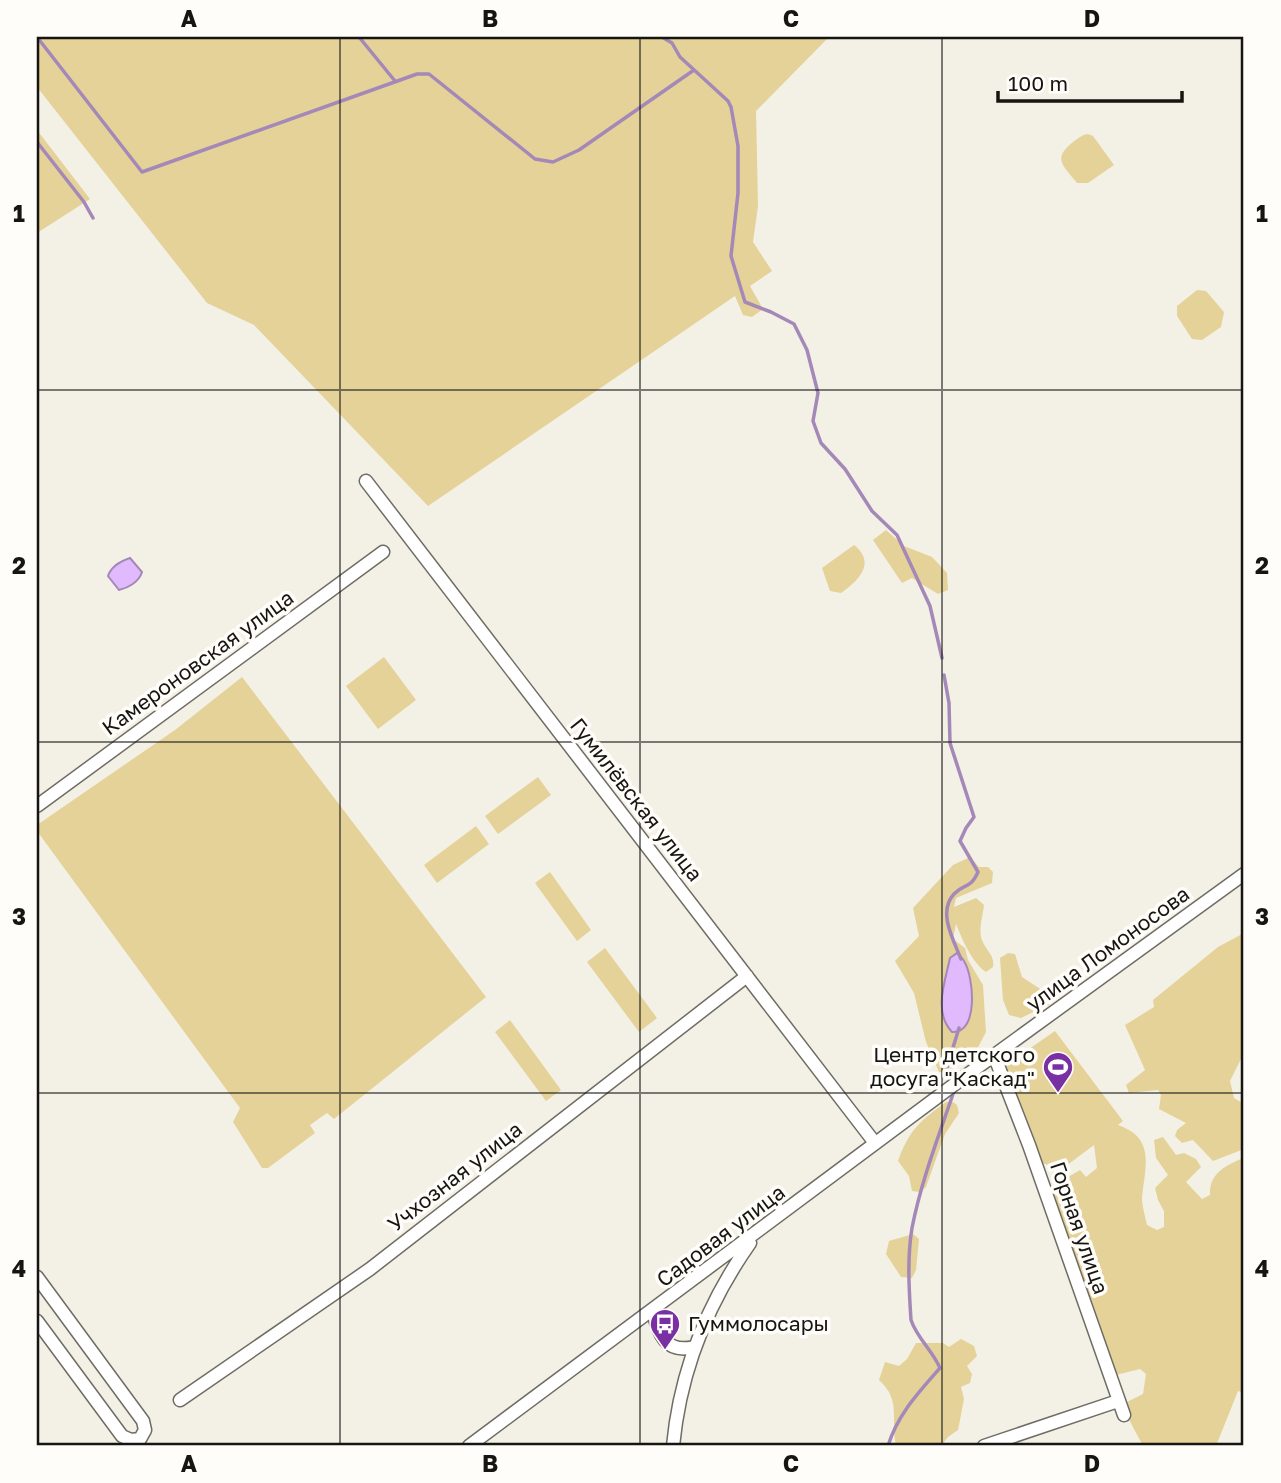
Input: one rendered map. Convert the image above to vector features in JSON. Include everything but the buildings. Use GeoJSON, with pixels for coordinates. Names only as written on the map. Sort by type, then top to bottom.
{"type":"FeatureCollection","features":[{"type":"Feature","properties":{"kind":"street","name":"Гумилёвская улица"},"geometry":{"type":"LineString","coordinates":[[366,481],[875,1143]]}},
{"type":"Feature","properties":{"kind":"street","name":"Камероновская улица"},"geometry":{"type":"LineString","coordinates":[[37,806],[383,552]]}},
{"type":"Feature","properties":{"kind":"street","name":"улица Ломоносова"},"geometry":{"type":"LineString","coordinates":[[994,1055],[1244,874]]}},
{"type":"Feature","properties":{"kind":"street","name":"Учхозная улица"},"geometry":{"type":"LineString","coordinates":[[180,1399],[370,1269],[747,976]]}},
{"type":"Feature","properties":{"kind":"street","name":"Садовая улица"},"geometry":{"type":"LineString","coordinates":[[469,1446],[994,1055]]}},
{"type":"Feature","properties":{"kind":"street","name":"Горная улица"},"geometry":{"type":"LineString","coordinates":[[994,1055],[1034,1157],[1124,1415]]}},
{"type":"Feature","properties":{"kind":"street"},"geometry":{"type":"LineString","coordinates":[[673,1446],[679,1398],[694,1348],[724,1282],[758,1232]]}},
{"type":"Feature","properties":{"kind":"street"},"geometry":{"type":"LineString","coordinates":[[37,1277],[143,1421],[143,1443],[122,1436],[37,1321]]}},
{"type":"Feature","properties":{"kind":"street"},"geometry":{"type":"LineString","coordinates":[[653,1311],[662,1338],[677,1348],[694,1348]]}},
{"type":"Feature","properties":{"kind":"street"},"geometry":{"type":"LineString","coordinates":[[984,1446],[1118,1401]]}},
{"type":"Feature","properties":{"kind":"shaded area"},"geometry":{"type":"Polygon","coordinates":[[[37,37],[829,37],[756,111],[758,206],[753,242],[772,271],[750,286],[763,309],[752,317],[743,315],[735,296],[428,506],[254,325],[207,303],[37,87],[37,37]]]}},
{"type":"Feature","properties":{"kind":"shaded area"},"geometry":{"type":"Polygon","coordinates":[[[37,130],[90,199],[37,233],[37,130]]]}},
{"type":"Feature","properties":{"kind":"shaded area"},"geometry":{"type":"Polygon","coordinates":[[[1088,134],[1093,136],[1114,165],[1088,183],[1077,183],[1064,167],[1061,158],[1073,142],[1088,134]]]}},
{"type":"Feature","properties":{"kind":"shaded area"},"geometry":{"type":"Polygon","coordinates":[[[1197,290],[1206,291],[1224,312],[1221,327],[1202,340],[1192,339],[1177,316],[1177,306],[1197,290]]]}},
{"type":"Feature","properties":{"kind":"shaded area"},"geometry":{"type":"Polygon","coordinates":[[[886,530],[904,546],[932,557],[947,573],[948,590],[938,594],[912,578],[902,583],[873,540],[886,530]]]}},
{"type":"Feature","properties":{"kind":"shaded area"},"geometry":{"type":"Polygon","coordinates":[[[854,545],[864,558],[859,577],[841,593],[830,591],[822,568],[854,545]]]}},
{"type":"Feature","properties":{"kind":"shaded area"},"geometry":{"type":"Polygon","coordinates":[[[130,558],[142,572],[133,584],[119,590],[108,576],[117,565],[130,558]]]}},
{"type":"Feature","properties":{"kind":"shaded area"},"geometry":{"type":"Polygon","coordinates":[[[384,657],[416,700],[378,729],[346,686],[384,657]]]}},
{"type":"Feature","properties":{"kind":"shaded area"},"geometry":{"type":"Polygon","coordinates":[[[242,677],[486,997],[334,1119],[327,1113],[310,1125],[315,1133],[268,1168],[262,1168],[233,1122],[240,1108],[37,831],[37,825],[175,730],[242,677]]]}},
{"type":"Feature","properties":{"kind":"shaded area"},"geometry":{"type":"Polygon","coordinates":[[[538,777],[551,795],[498,834],[485,816],[538,777]]]}},
{"type":"Feature","properties":{"kind":"shaded area"},"geometry":{"type":"Polygon","coordinates":[[[476,826],[489,844],[437,883],[424,865],[476,826]]]}},
{"type":"Feature","properties":{"kind":"shaded area"},"geometry":{"type":"Polygon","coordinates":[[[970,857],[979,867],[988,867],[993,872],[992,883],[956,898],[954,907],[976,898],[984,905],[981,936],[991,956],[993,967],[986,972],[976,963],[956,924],[953,939],[965,948],[968,960],[983,985],[986,1032],[973,1057],[946,1072],[939,1072],[926,1042],[914,993],[895,961],[919,936],[913,908],[953,865],[970,857]]]}},
{"type":"Feature","properties":{"kind":"shaded area"},"geometry":{"type":"Polygon","coordinates":[[[550,872],[591,930],[577,941],[535,883],[550,872]]]}},
{"type":"Feature","properties":{"kind":"shaded area"},"geometry":{"type":"Polygon","coordinates":[[[1244,933],[1244,1053],[1230,1081],[1234,1098],[1244,1104],[1244,1149],[1213,1161],[1193,1140],[1182,1143],[1175,1136],[1177,1130],[1186,1123],[1159,1109],[1161,1095],[1158,1090],[1129,1093],[1126,1085],[1145,1070],[1125,1025],[1154,1007],[1153,1000],[1218,947],[1244,933]]]}},
{"type":"Feature","properties":{"kind":"shaded area"},"geometry":{"type":"Polygon","coordinates":[[[605,948],[657,1018],[639,1032],[587,962],[605,948]]]}},
{"type":"Feature","properties":{"kind":"shaded area"},"geometry":{"type":"Polygon","coordinates":[[[957,953],[963,960],[970,979],[972,1003],[967,1024],[961,1030],[952,1032],[943,1015],[942,996],[950,958],[957,953]]]}},
{"type":"Feature","properties":{"kind":"shaded area"},"geometry":{"type":"Polygon","coordinates":[[[1008,953],[1015,954],[1022,977],[1051,996],[1050,1004],[1021,1018],[1009,1015],[1003,1000],[1000,958],[1008,953]]]}},
{"type":"Feature","properties":{"kind":"shaded area"},"geometry":{"type":"Polygon","coordinates":[[[510,1020],[561,1090],[546,1101],[495,1032],[510,1020]]]}},
{"type":"Feature","properties":{"kind":"shaded area"},"geometry":{"type":"Polygon","coordinates":[[[1055,1031],[1123,1121],[1118,1125],[1130,1131],[1143,1146],[1146,1164],[1142,1200],[1147,1225],[1157,1230],[1164,1227],[1164,1211],[1155,1188],[1168,1175],[1156,1158],[1154,1140],[1163,1137],[1176,1155],[1184,1153],[1196,1159],[1201,1167],[1186,1182],[1202,1199],[1210,1195],[1212,1181],[1220,1171],[1244,1158],[1244,1393],[1238,1391],[1216,1446],[1143,1446],[1124,1410],[1125,1403],[1143,1394],[1146,1374],[1140,1369],[1116,1375],[1054,1197],[1062,1188],[1063,1180],[1080,1170],[1086,1177],[1097,1168],[1094,1145],[1054,1175],[1046,1164],[1040,1164],[1003,1067],[1055,1031]]]}},
{"type":"Feature","properties":{"kind":"shaded area"},"geometry":{"type":"Polygon","coordinates":[[[946,1102],[957,1105],[959,1113],[945,1134],[926,1187],[920,1192],[912,1191],[909,1176],[898,1161],[906,1141],[916,1127],[946,1102]]]}},
{"type":"Feature","properties":{"kind":"shaded area"},"geometry":{"type":"Polygon","coordinates":[[[913,1234],[919,1239],[916,1270],[912,1278],[901,1277],[886,1254],[889,1241],[913,1234]]]}},
{"type":"Feature","properties":{"kind":"shaded area"},"geometry":{"type":"Polygon","coordinates":[[[961,1339],[974,1346],[977,1356],[967,1366],[972,1374],[970,1383],[961,1387],[964,1399],[958,1430],[941,1446],[896,1446],[891,1395],[879,1380],[885,1362],[899,1366],[907,1359],[916,1343],[943,1343],[949,1347],[961,1339]]]}},
{"type":"Feature","properties":{"kind":"waterway"},"geometry":{"type":"LineString","coordinates":[[37,37],[142,172],[417,74],[429,74],[535,159],[553,162],[579,150],[694,70]]}},
{"type":"Feature","properties":{"kind":"waterway"},"geometry":{"type":"LineString","coordinates":[[359,37],[395,81]]}},
{"type":"Feature","properties":{"kind":"waterway"},"geometry":{"type":"LineString","coordinates":[[662,37],[672,43],[680,57],[728,101],[731,107],[738,146],[738,193],[731,256],[745,302],[794,324],[807,350],[818,393],[813,421],[821,443],[845,469],[872,511],[897,535],[930,606],[942,658]]}},
{"type":"Feature","properties":{"kind":"waterway"},"geometry":{"type":"LineString","coordinates":[[37,142],[84,202],[93,218]]}},
{"type":"Feature","properties":{"kind":"waterway"},"geometry":{"type":"LineString","coordinates":[[944,675],[949,703],[950,743],[974,817],[960,841],[978,872],[970,884],[954,894],[947,909],[948,926],[961,959]]}},
{"type":"Feature","properties":{"kind":"waterway"},"geometry":{"type":"LineString","coordinates":[[944,1077],[959,1028]]}},
{"type":"Feature","properties":{"kind":"waterway"},"geometry":{"type":"LineString","coordinates":[[888,1446],[903,1414],[940,1368],[911,1320],[909,1251],[920,1194],[953,1094]]}},
{"type":"Feature","properties":{"kind":"place","name":"Центр детского досуга \"Каскад\""},"geometry":{"type":"Point","coordinates":[1058,1094]}},
{"type":"Feature","properties":{"kind":"place","name":"Гуммолосары"},"geometry":{"type":"Point","coordinates":[665,1351]}}]}
